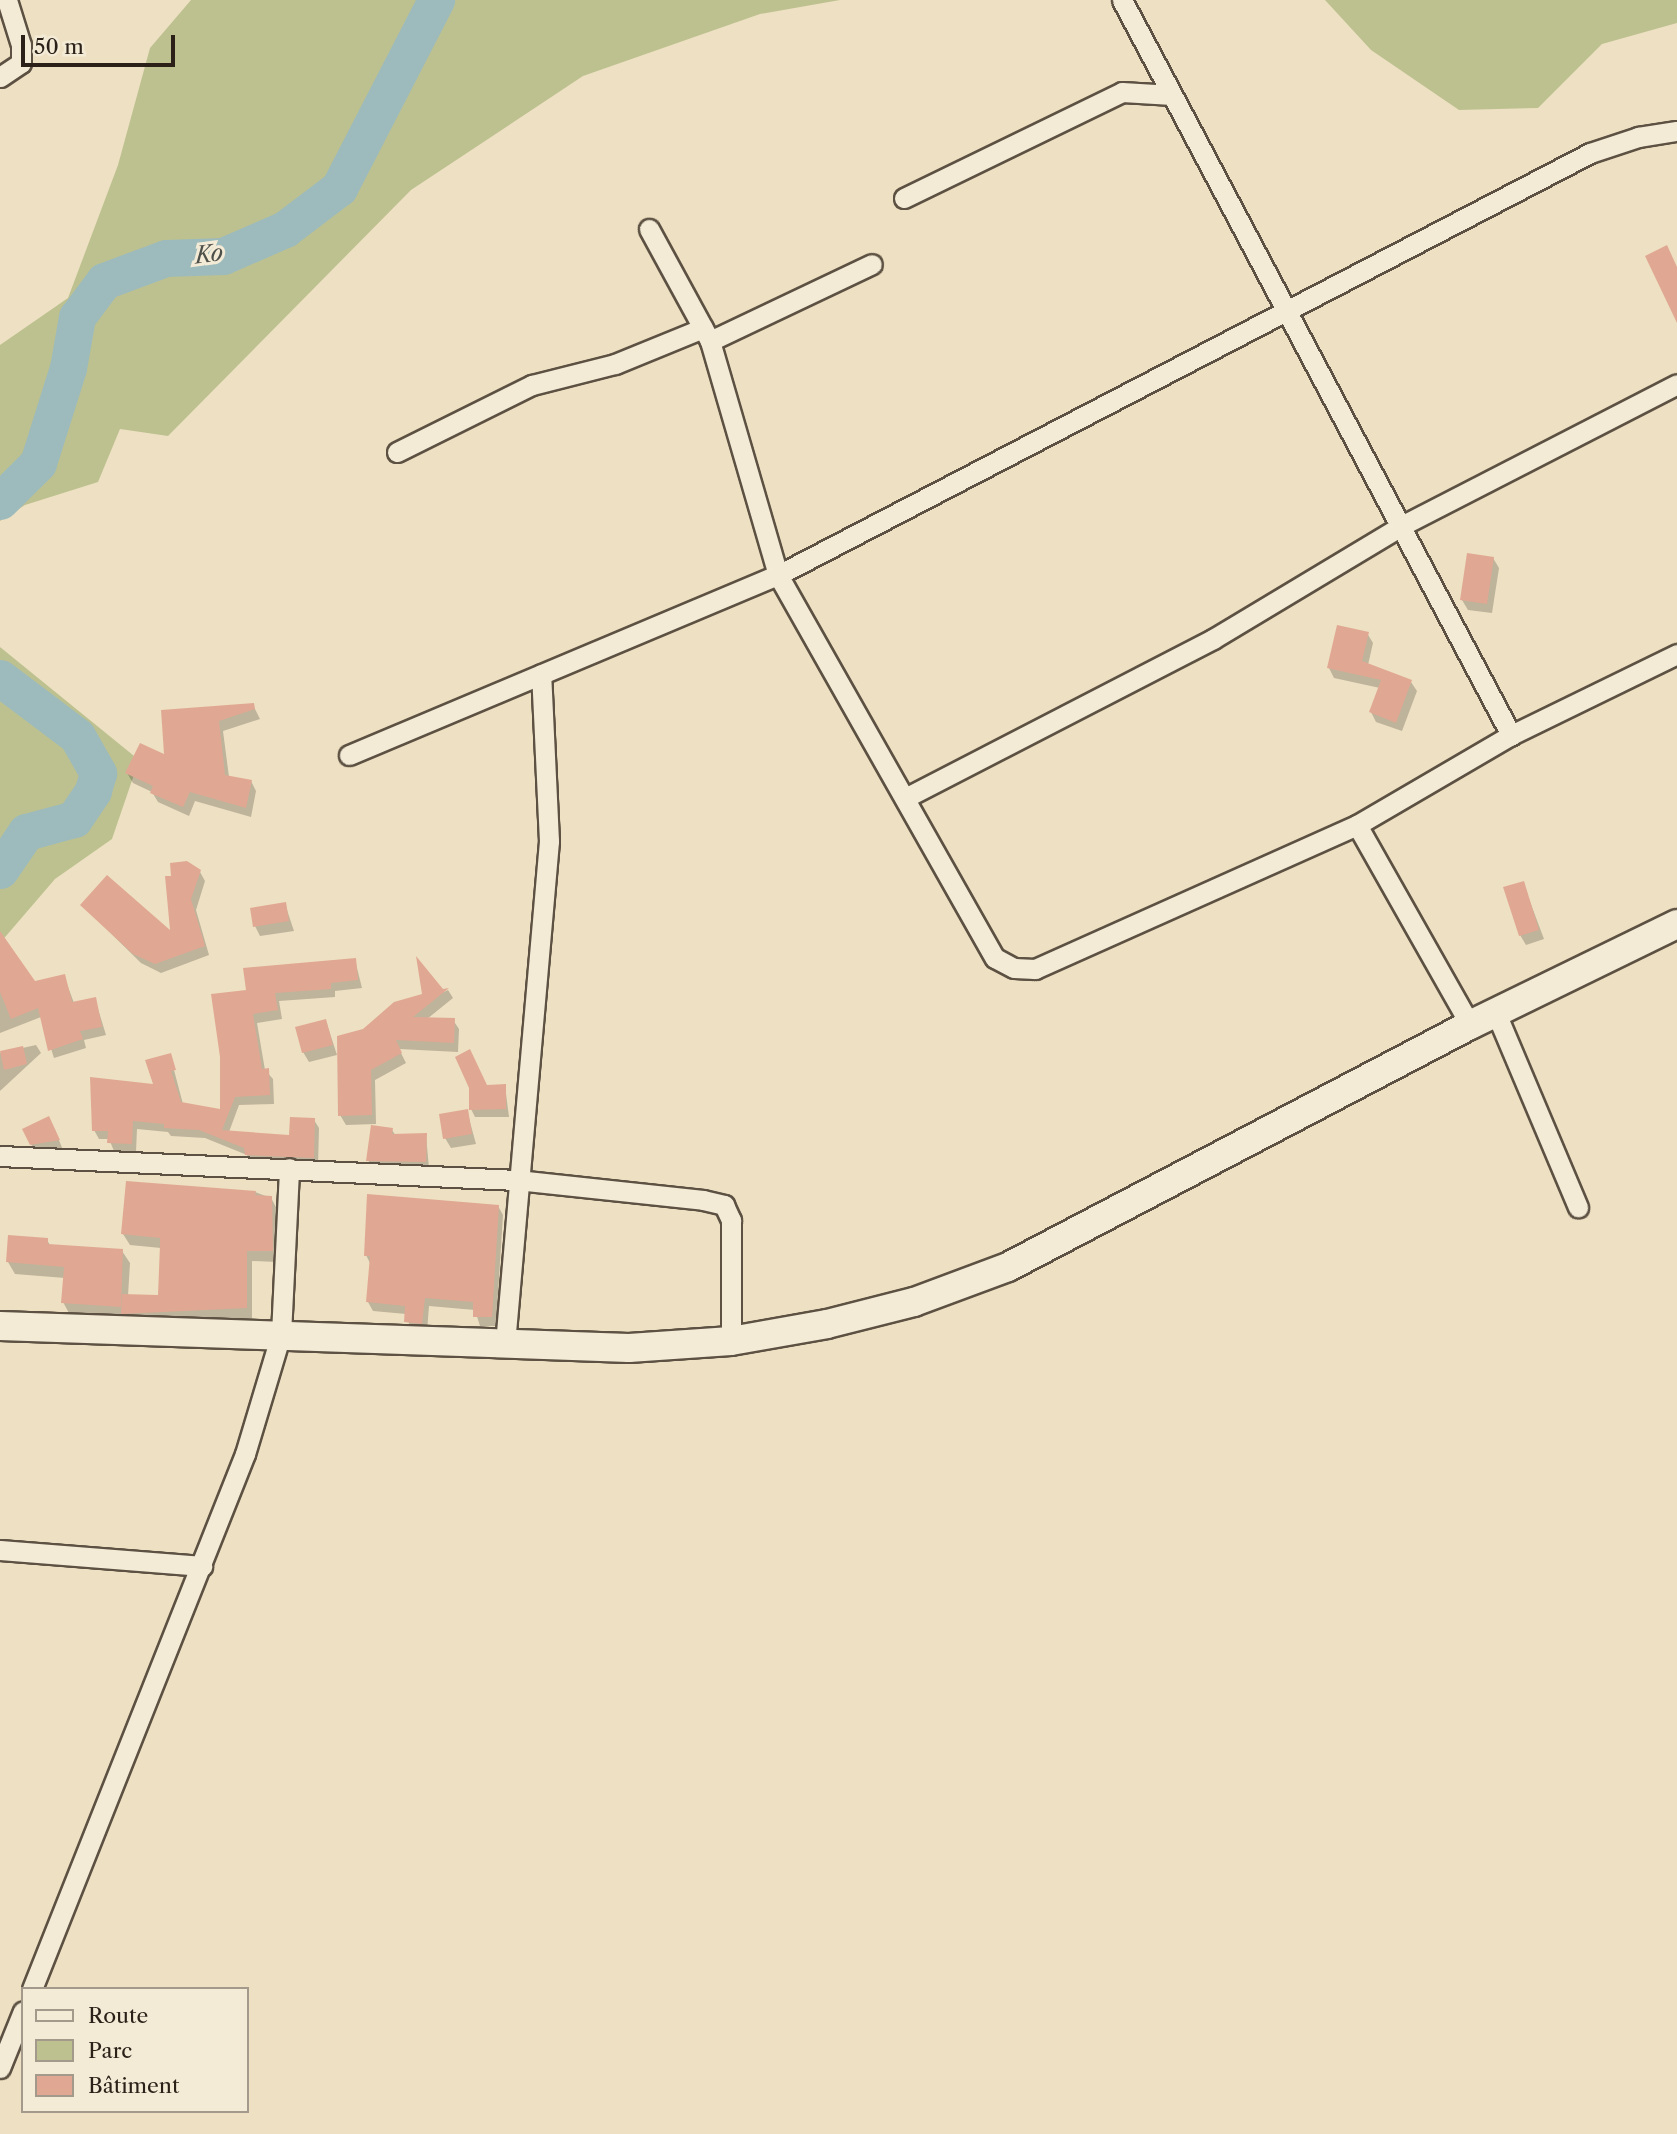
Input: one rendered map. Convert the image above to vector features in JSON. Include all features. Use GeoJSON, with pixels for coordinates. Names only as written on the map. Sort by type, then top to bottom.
{"type":"FeatureCollection","features":[{"type":"Feature","properties":{"kind":"main road"},"geometry":{"type":"LineString","coordinates":[[0,1326],[629,1348],[732,1341],[914,1302],[1008,1267],[1470,1025],[1677,924]]}},
{"type":"Feature","properties":{"kind":"street"},"geometry":{"type":"LineString","coordinates":[[0,77],[21,63],[21,45],[7,0]]}},
{"type":"Feature","properties":{"kind":"street"},"geometry":{"type":"LineString","coordinates":[[1122,0],[1511,735]]}},
{"type":"Feature","properties":{"kind":"street"},"geometry":{"type":"LineString","coordinates":[[904,198],[1122,92],[1172,95]]}},
{"type":"Feature","properties":{"kind":"street"},"geometry":{"type":"LineString","coordinates":[[349,755],[778,575],[1284,308],[1590,153],[1638,137],[1677,131]]}},
{"type":"Feature","properties":{"kind":"street"},"geometry":{"type":"LineString","coordinates":[[649,229],[706,334],[778,575],[995,958],[1024,969],[1035,969],[1357,825],[1511,735],[1677,654]]}},
{"type":"Feature","properties":{"kind":"street"},"geometry":{"type":"LineString","coordinates":[[397,452],[532,385],[615,365],[706,334],[872,264]]}},
{"type":"Feature","properties":{"kind":"street"},"geometry":{"type":"LineString","coordinates":[[905,798],[1213,639],[1401,526],[1677,384]]}},
{"type":"Feature","properties":{"kind":"street"},"geometry":{"type":"LineString","coordinates":[[505,1344],[517,1180],[549,841],[541,674]]}},
{"type":"Feature","properties":{"kind":"street"},"geometry":{"type":"LineString","coordinates":[[1357,825],[1470,1025]]}},
{"type":"Feature","properties":{"kind":"street"},"geometry":{"type":"LineString","coordinates":[[1496,1013],[1578,1207]]}},
{"type":"Feature","properties":{"kind":"street"},"geometry":{"type":"LineString","coordinates":[[0,1156],[517,1180],[724,1205],[732,1220],[732,1341]]}},
{"type":"Feature","properties":{"kind":"street"},"geometry":{"type":"LineString","coordinates":[[33,1987],[245,1454],[281,1334],[289,1168]]}},
{"type":"Feature","properties":{"kind":"street"},"geometry":{"type":"LineString","coordinates":[[0,1550],[202,1566]]}},
{"type":"Feature","properties":{"kind":"street"},"geometry":{"type":"LineString","coordinates":[[0,2068],[21,2016]]}},
{"type":"Feature","properties":{"kind":"green space"},"geometry":{"type":"Polygon","coordinates":[[[191,0],[840,0],[760,14],[583,76],[411,190],[168,436],[120,429],[98,482],[25,505],[0,521],[0,345],[68,298],[118,165],[150,48],[191,0]]]}},
{"type":"Feature","properties":{"kind":"green space"},"geometry":{"type":"Polygon","coordinates":[[[1325,0],[1677,0],[1677,23],[1602,44],[1538,108],[1459,110],[1371,50],[1325,0]]]}},
{"type":"Feature","properties":{"kind":"green space"},"geometry":{"type":"Polygon","coordinates":[[[0,647],[139,760],[112,839],[55,879],[0,943],[0,647]]]}},
{"type":"Feature","properties":{"kind":"building"},"geometry":{"type":"Polygon","coordinates":[[[1667,245],[1677,267],[1677,323],[1645,256],[1667,245]]]}},
{"type":"Feature","properties":{"kind":"building"},"geometry":{"type":"Polygon","coordinates":[[[1467,553],[1494,557],[1487,604],[1460,600],[1467,553]]]}},
{"type":"Feature","properties":{"kind":"building"},"geometry":{"type":"Polygon","coordinates":[[[1337,625],[1369,632],[1362,661],[1412,680],[1396,723],[1369,712],[1381,680],[1327,668],[1337,625]]]}},
{"type":"Feature","properties":{"kind":"building"},"geometry":{"type":"Polygon","coordinates":[[[254,703],[255,709],[219,721],[225,775],[252,780],[246,808],[190,792],[183,807],[150,793],[153,786],[125,773],[140,743],[164,754],[161,710],[254,703]]]}},
{"type":"Feature","properties":{"kind":"building"},"geometry":{"type":"Polygon","coordinates":[[[187,861],[201,870],[191,899],[205,946],[155,964],[133,954],[80,905],[107,875],[170,930],[165,876],[171,876],[170,863],[187,861]]]}},
{"type":"Feature","properties":{"kind":"building"},"geometry":{"type":"Polygon","coordinates":[[[1524,881],[1539,930],[1519,936],[1503,887],[1524,881]]]}},
{"type":"Feature","properties":{"kind":"building"},"geometry":{"type":"Polygon","coordinates":[[[286,902],[289,921],[253,927],[250,908],[286,902]]]}},
{"type":"Feature","properties":{"kind":"building"},"geometry":{"type":"Polygon","coordinates":[[[0,931],[35,981],[65,974],[72,1002],[96,997],[102,1027],[80,1031],[83,1039],[48,1051],[38,1008],[11,1019],[0,992],[0,931]]]}},
{"type":"Feature","properties":{"kind":"building"},"geometry":{"type":"Polygon","coordinates":[[[416,956],[443,989],[449,988],[413,1017],[455,1018],[454,1043],[396,1040],[402,1053],[371,1070],[372,1115],[338,1116],[337,1036],[363,1029],[394,1002],[422,994],[416,956]]]}},
{"type":"Feature","properties":{"kind":"building"},"geometry":{"type":"Polygon","coordinates":[[[356,958],[358,980],[331,983],[331,989],[275,993],[278,1010],[253,1014],[262,1069],[269,1068],[270,1095],[235,1097],[222,1130],[289,1135],[290,1117],[315,1118],[314,1158],[245,1155],[244,1148],[199,1130],[164,1128],[164,1124],[133,1121],[132,1144],[107,1143],[108,1131],[92,1131],[90,1077],[153,1084],[145,1060],[171,1053],[176,1070],[171,1071],[181,1102],[220,1109],[220,1057],[211,994],[246,990],[243,968],[356,958]]]}},
{"type":"Feature","properties":{"kind":"building"},"geometry":{"type":"Polygon","coordinates":[[[326,1019],[333,1045],[302,1053],[295,1027],[326,1019]]]}},
{"type":"Feature","properties":{"kind":"building"},"geometry":{"type":"Polygon","coordinates":[[[23,1046],[27,1064],[4,1070],[0,1051],[23,1046]]]}},
{"type":"Feature","properties":{"kind":"building"},"geometry":{"type":"Polygon","coordinates":[[[470,1049],[487,1085],[506,1084],[506,1109],[469,1110],[469,1088],[455,1057],[470,1049]]]}},
{"type":"Feature","properties":{"kind":"building"},"geometry":{"type":"Polygon","coordinates":[[[468,1109],[472,1134],[443,1139],[439,1114],[468,1109]]]}},
{"type":"Feature","properties":{"kind":"building"},"geometry":{"type":"Polygon","coordinates":[[[49,1116],[60,1140],[30,1145],[22,1129],[49,1116]]]}},
{"type":"Feature","properties":{"kind":"building"},"geometry":{"type":"Polygon","coordinates":[[[371,1125],[393,1128],[392,1134],[427,1133],[426,1162],[366,1161],[371,1125]]]}},
{"type":"Feature","properties":{"kind":"building"},"geometry":{"type":"Polygon","coordinates":[[[126,1181],[256,1191],[255,1195],[272,1196],[273,1251],[247,1251],[247,1308],[121,1314],[122,1294],[158,1295],[160,1245],[160,1238],[121,1234],[126,1181]]]}},
{"type":"Feature","properties":{"kind":"building"},"geometry":{"type":"Polygon","coordinates":[[[367,1194],[499,1205],[492,1317],[473,1317],[473,1302],[425,1298],[422,1324],[404,1322],[405,1306],[366,1302],[370,1256],[364,1256],[367,1194]]]}},
{"type":"Feature","properties":{"kind":"building"},"geometry":{"type":"Polygon","coordinates":[[[8,1235],[48,1238],[48,1244],[123,1249],[121,1307],[61,1303],[64,1267],[6,1262],[8,1235]]]}},
{"type":"Feature","properties":{"kind":"waterway","name":"Ko"},"geometry":{"type":"LineString","coordinates":[[0,501],[38,463],[68,368],[77,317],[104,281],[166,258],[223,256],[285,229],[339,188],[436,0]]}},
{"type":"Feature","properties":{"kind":"waterway","name":"Ko"},"geometry":{"type":"LineString","coordinates":[[0,678],[77,736],[98,773],[93,791],[74,819],[26,832],[0,870]]}}]}
